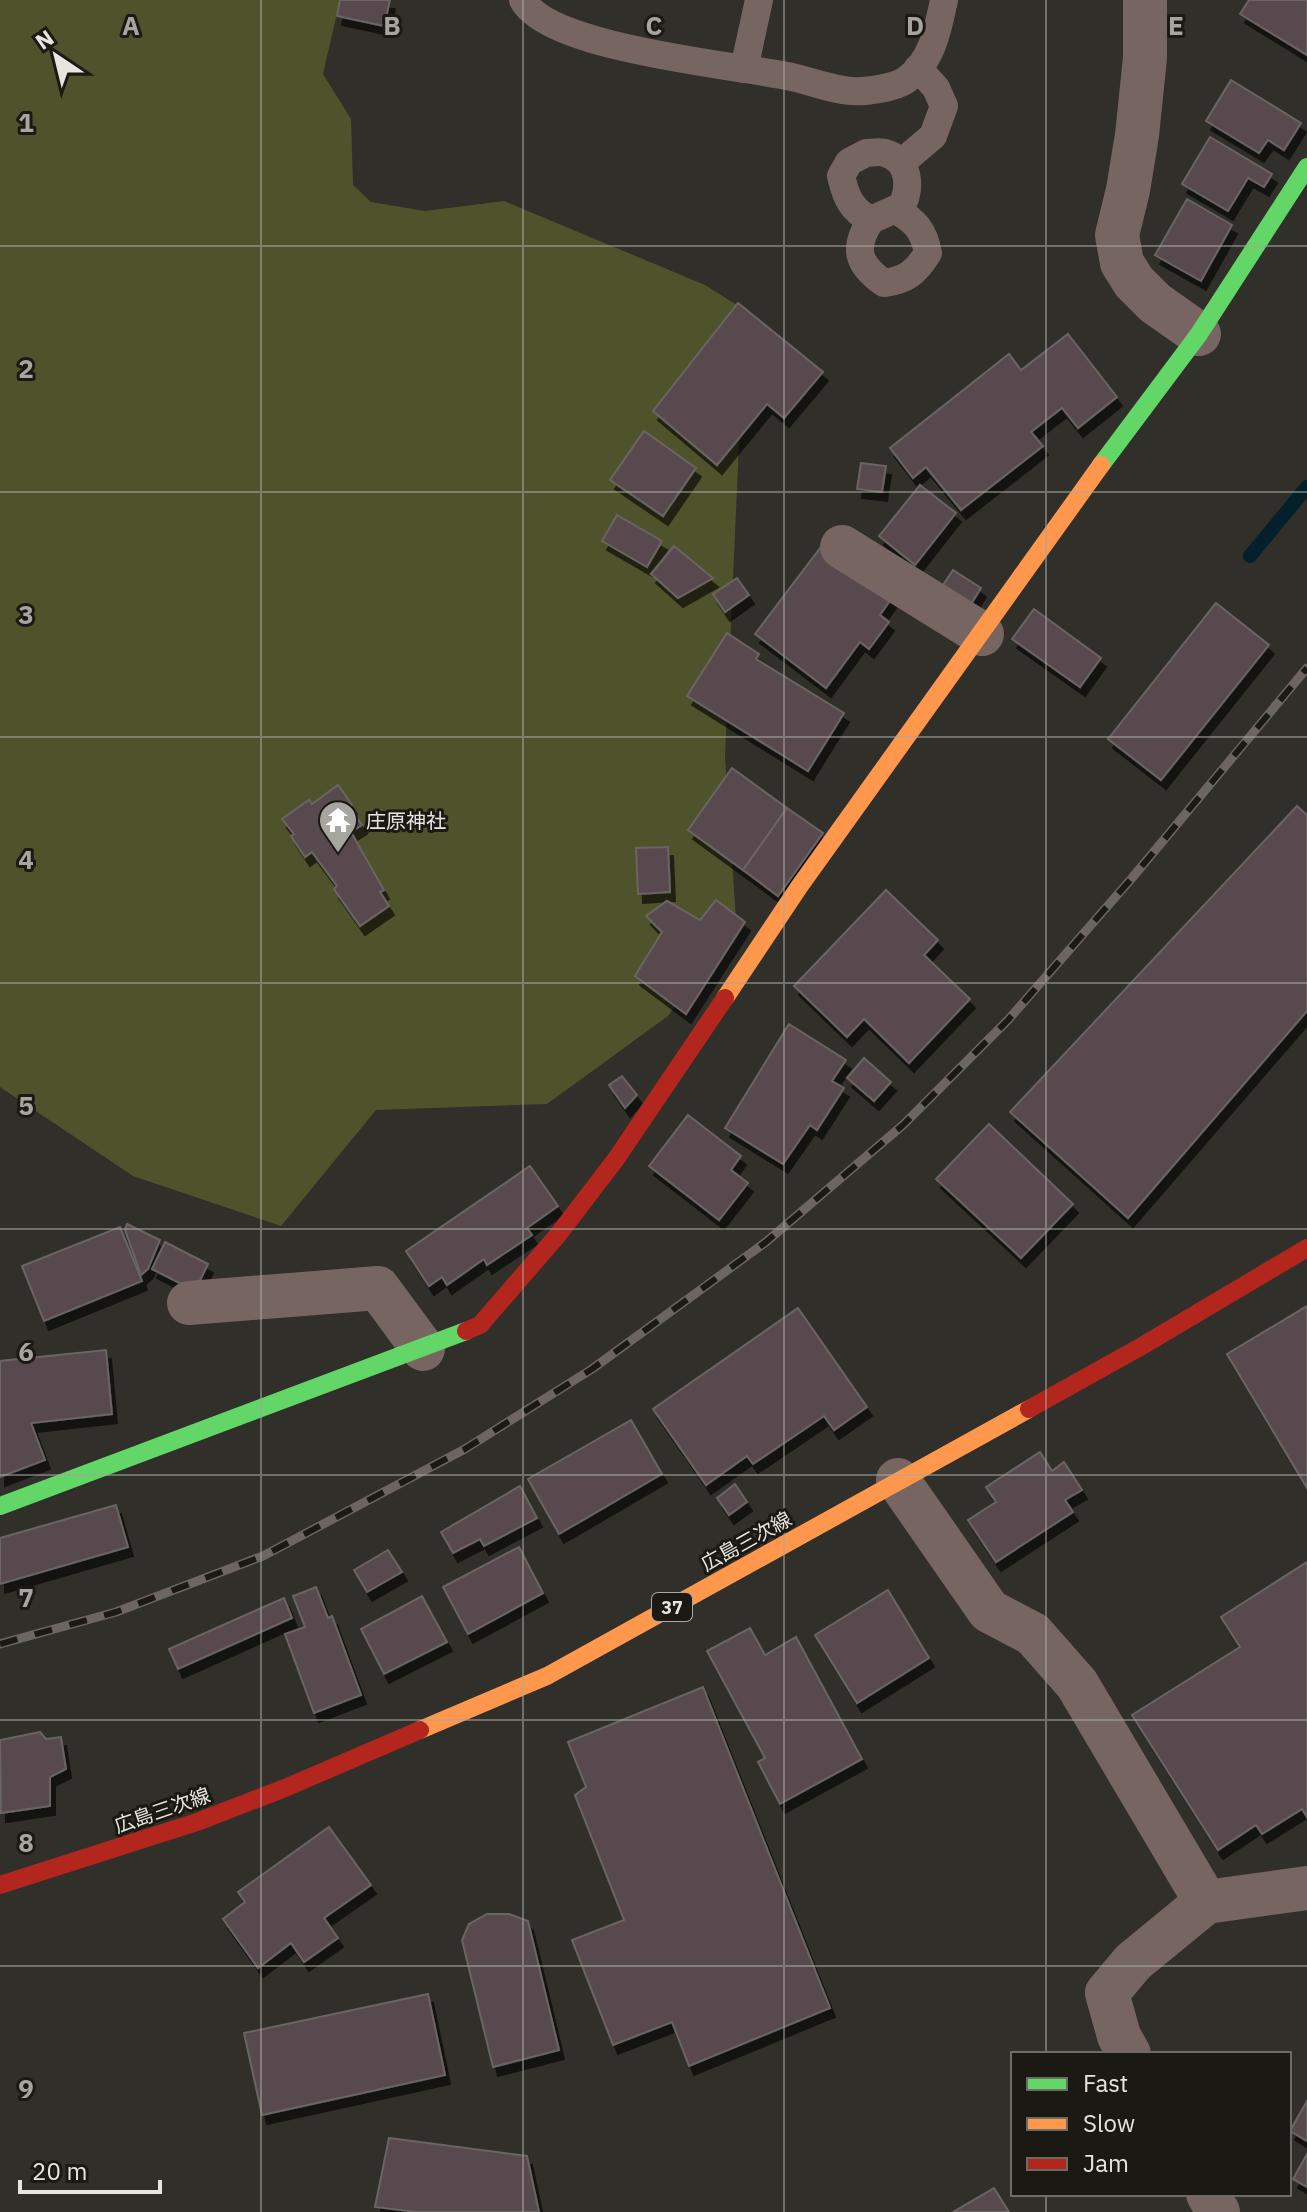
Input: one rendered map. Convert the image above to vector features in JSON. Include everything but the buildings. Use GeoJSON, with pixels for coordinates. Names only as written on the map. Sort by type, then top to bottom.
{"type":"FeatureCollection","features":[{"type":"Feature","properties":{"kind":"street"},"geometry":{"type":"LineString","coordinates":[[1145,0],[1145,58],[1137,135],[1117,235],[1122,263],[1134,282],[1155,303],[1199,334]]}},
{"type":"Feature","properties":{"kind":"street"},"geometry":{"type":"LineString","coordinates":[[0,1506],[480,1325],[578,1209],[659,1097],[799,887],[982,634],[1061,518],[1199,334],[1307,167]]}},
{"type":"Feature","properties":{"kind":"street"},"geometry":{"type":"LineString","coordinates":[[842,547],[982,634]]}},
{"type":"Feature","properties":{"kind":"street","name":"広島三次線"},"geometry":{"type":"LineString","coordinates":[[0,1885],[197,1822],[285,1788],[547,1676],[1129,1353],[1307,1248]]}},
{"type":"Feature","properties":{"kind":"street"},"geometry":{"type":"LineString","coordinates":[[189,1303],[378,1288],[423,1349]]}},
{"type":"Feature","properties":{"kind":"street"},"geometry":{"type":"LineString","coordinates":[[898,1480],[989,1611],[1033,1634],[1077,1684],[1206,1902]]}},
{"type":"Feature","properties":{"kind":"street"},"geometry":{"type":"LineString","coordinates":[[1128,2052],[1119,2036],[1107,1993],[1133,1962],[1206,1902],[1307,1888]]}},
{"type":"Feature","properties":{"kind":"lane"},"geometry":{"type":"LineString","coordinates":[[500,0],[526,5],[554,26],[612,45],[787,76],[853,92],[904,81],[925,61],[936,36],[944,0]]}},
{"type":"Feature","properties":{"kind":"lane"},"geometry":{"type":"LineString","coordinates":[[744,69],[759,0]]}},
{"type":"Feature","properties":{"kind":"lane"},"geometry":{"type":"LineString","coordinates":[[901,163],[933,136],[944,106],[936,88],[918,68]]}},
{"type":"Feature","properties":{"kind":"lane"},"geometry":{"type":"LineString","coordinates":[[866,153],[886,153],[901,163],[908,179],[907,195],[902,206],[883,215],[857,213],[846,198],[841,176],[849,162],[866,153]]}},
{"type":"Feature","properties":{"kind":"green space"},"geometry":{"type":"Polygon","coordinates":[[[0,0],[340,0],[323,74],[351,119],[353,185],[371,202],[425,211],[504,201],[705,285],[745,310],[725,757],[736,919],[668,1016],[547,1104],[376,1110],[281,1226],[133,1176],[0,1087],[0,0]]]}},
{"type":"Feature","properties":{"kind":"waterway"},"geometry":{"type":"LineString","coordinates":[[1250,556],[1307,487]]}},
{"type":"Feature","properties":{"kind":"railway"},"geometry":{"type":"LineString","coordinates":[[0,1644],[116,1612],[263,1556],[465,1449],[592,1369],[766,1242],[903,1125],[1008,1020],[1132,878],[1307,668]]}},
{"type":"Feature","properties":{"kind":"traffic: fast"},"geometry":{"type":"LineString","coordinates":[[1101,465],[1199,334],[1307,167]]}},
{"type":"Feature","properties":{"kind":"traffic: fast"},"geometry":{"type":"LineString","coordinates":[[0,1506],[466,1331]]}},
{"type":"Feature","properties":{"kind":"traffic: slow"},"geometry":{"type":"LineString","coordinates":[[725,998],[799,887],[1101,465]]}},
{"type":"Feature","properties":{"kind":"traffic: slow"},"geometry":{"type":"LineString","coordinates":[[420,1730],[547,1676],[1029,1409]]}},
{"type":"Feature","properties":{"kind":"traffic: jam"},"geometry":{"type":"LineString","coordinates":[[466,1331],[480,1325],[557,1236],[616,1159],[725,998]]}},
{"type":"Feature","properties":{"kind":"traffic: jam"},"geometry":{"type":"LineString","coordinates":[[1029,1409],[1307,1248]]}},
{"type":"Feature","properties":{"kind":"traffic: jam"},"geometry":{"type":"LineString","coordinates":[[0,1885],[197,1822],[420,1730]]}},
{"type":"Feature","properties":{"kind":"place","name":"庄原神社"},"geometry":{"type":"Point","coordinates":[338,854]}}]}
